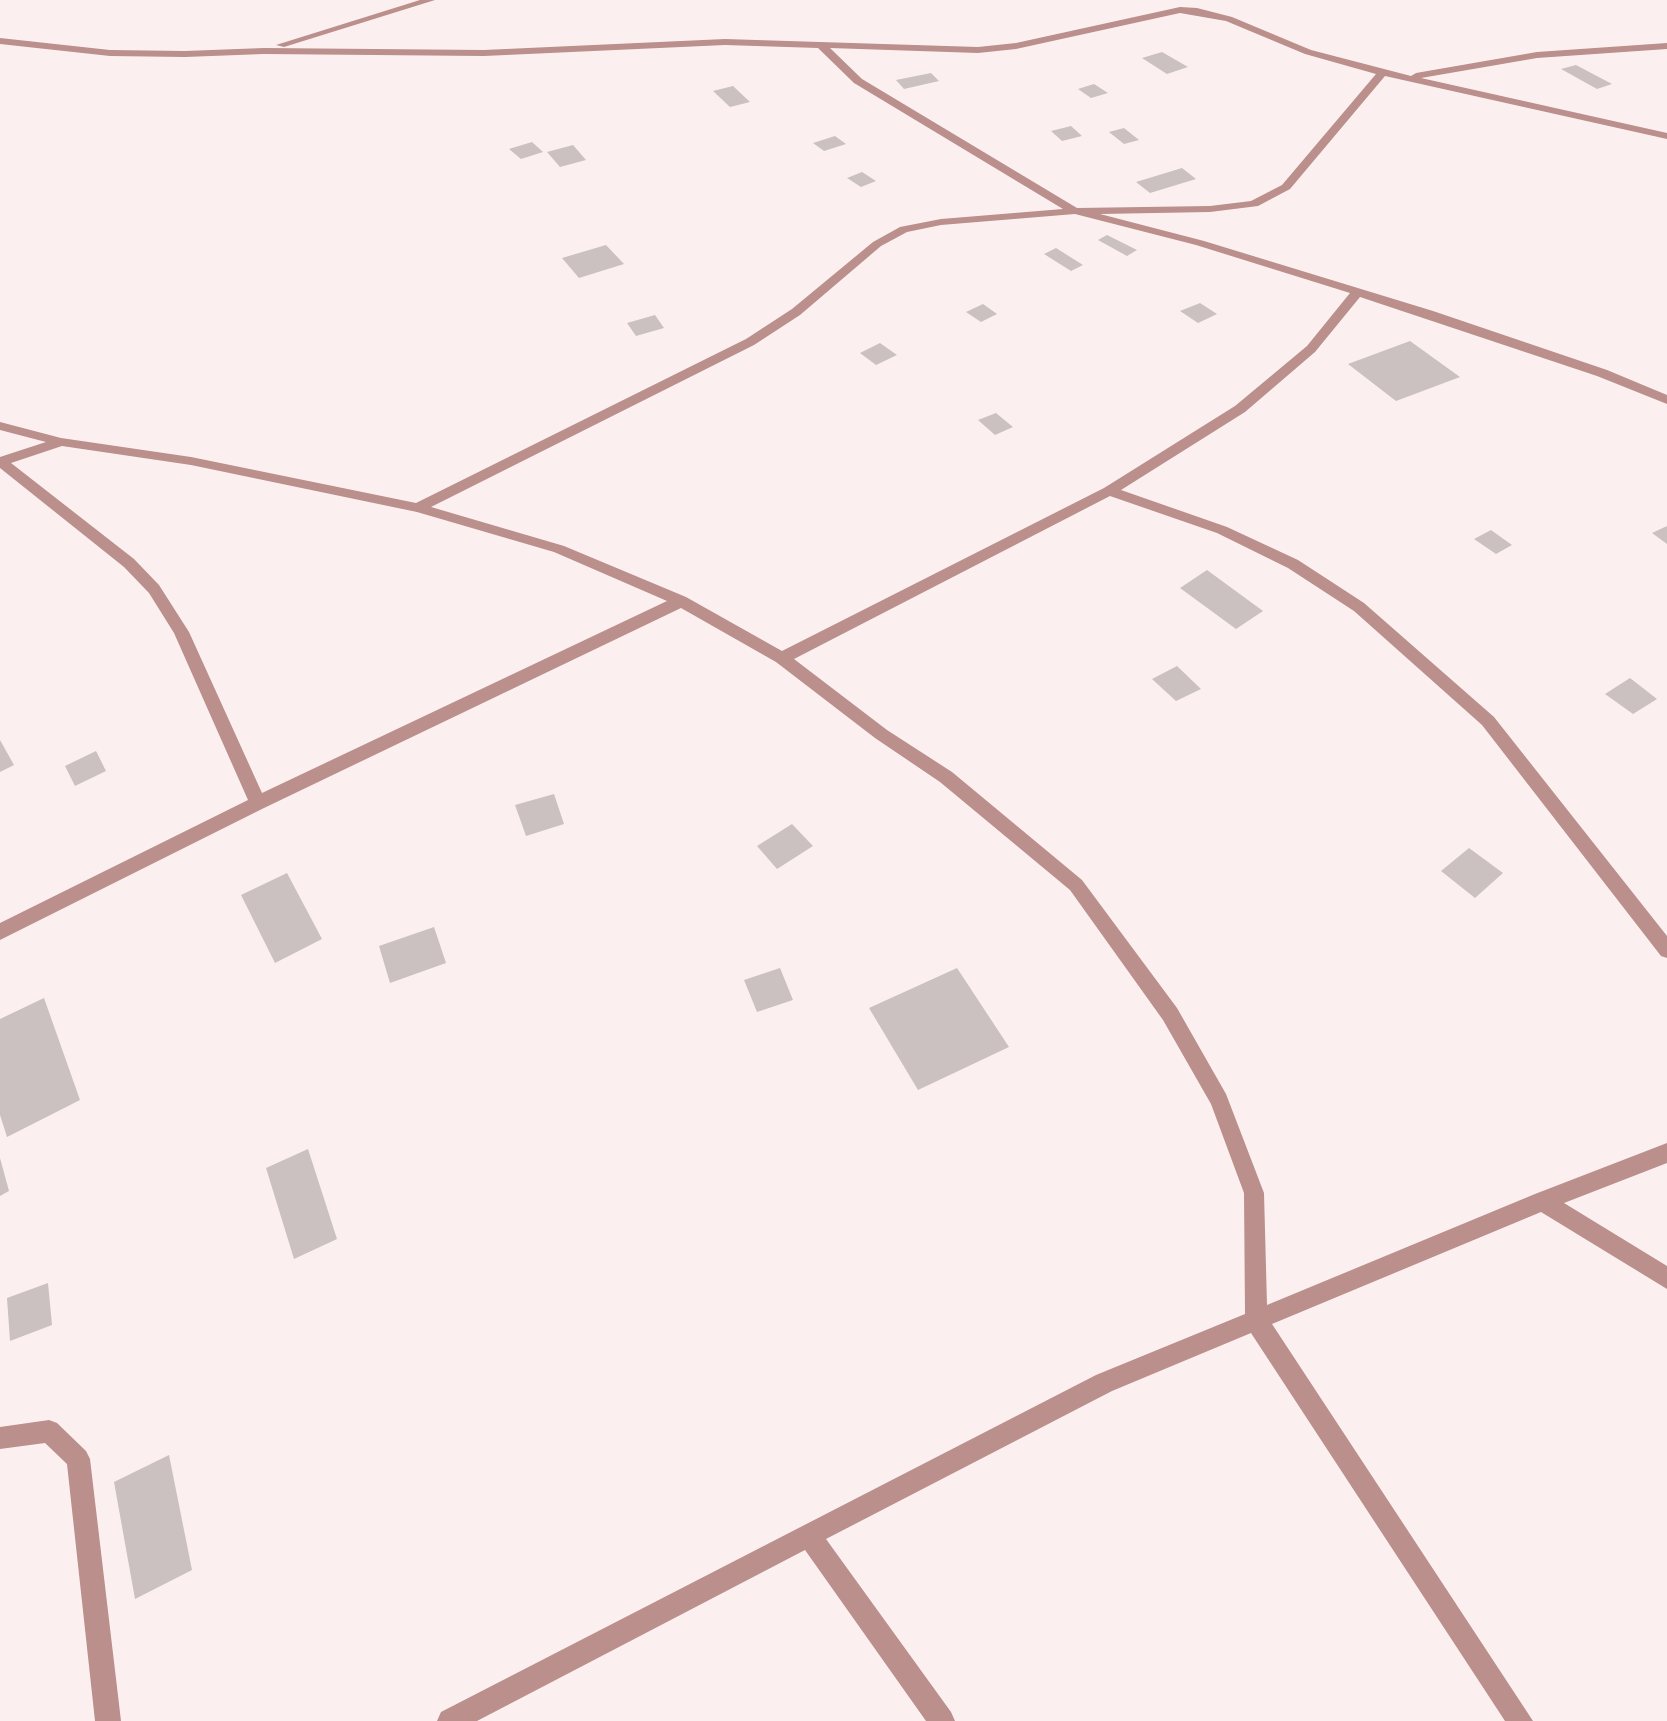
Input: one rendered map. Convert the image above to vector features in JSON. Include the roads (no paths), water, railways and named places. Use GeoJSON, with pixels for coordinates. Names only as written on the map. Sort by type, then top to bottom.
{"type":"FeatureCollection","features":[{"type":"Feature","properties":{"kind":"street"},"geometry":{"type":"LineString","coordinates":[[264,51],[430,0]]}},
{"type":"Feature","properties":{"kind":"street"},"geometry":{"type":"LineString","coordinates":[[0,41],[110,53],[185,54],[264,51],[484,53],[725,42],[978,50],[1016,46],[1161,13],[1197,11],[1229,19],[1308,52],[1383,73],[1667,136]]}},
{"type":"Feature","properties":{"kind":"street"},"geometry":{"type":"LineString","coordinates":[[821,45],[858,81],[1075,211],[1200,243],[1429,314],[1576,364],[1667,400]]}},
{"type":"Feature","properties":{"kind":"street"},"geometry":{"type":"LineString","coordinates":[[1406,78],[1537,55],[1667,46]]}},
{"type":"Feature","properties":{"kind":"street"},"geometry":{"type":"LineString","coordinates":[[418,508],[750,342],[796,312],[877,244],[904,229],[942,222],[1075,211],[1210,209],[1254,204],[1286,187],[1383,73]]}},
{"type":"Feature","properties":{"kind":"street"},"geometry":{"type":"LineString","coordinates":[[782,658],[1109,491],[1240,409],[1311,349],[1357,293]]}},
{"type":"Feature","properties":{"kind":"street"},"geometry":{"type":"LineString","coordinates":[[0,426],[61,442],[191,461],[418,508],[559,549],[681,601],[782,658],[881,734],[946,777],[1076,885],[1170,1014],[1219,1100],[1254,1193],[1255,1320],[1520,1721]]}},
{"type":"Feature","properties":{"kind":"street"},"geometry":{"type":"LineString","coordinates":[[1,462],[61,442]]}},
{"type":"Feature","properties":{"kind":"street"},"geometry":{"type":"LineString","coordinates":[[1,462],[129,563],[154,589],[181,632],[258,803]]}},
{"type":"Feature","properties":{"kind":"street"},"geometry":{"type":"LineString","coordinates":[[1109,491],[1222,530],[1293,564],[1359,607],[1488,721],[1667,950]]}},
{"type":"Feature","properties":{"kind":"street"},"geometry":{"type":"LineString","coordinates":[[0,932],[258,803],[681,601]]}},
{"type":"Feature","properties":{"kind":"street"},"geometry":{"type":"LineString","coordinates":[[450,1721],[1104,1383],[1667,1153]]}},
{"type":"Feature","properties":{"kind":"street"},"geometry":{"type":"LineString","coordinates":[[1542,1202],[1667,1278]]}},
{"type":"Feature","properties":{"kind":"street"},"geometry":{"type":"LineString","coordinates":[[0,1438],[49,1431],[78,1459],[108,1721]]}},
{"type":"Feature","properties":{"kind":"street"},"geometry":{"type":"LineString","coordinates":[[808,1534],[942,1721]]}}]}
